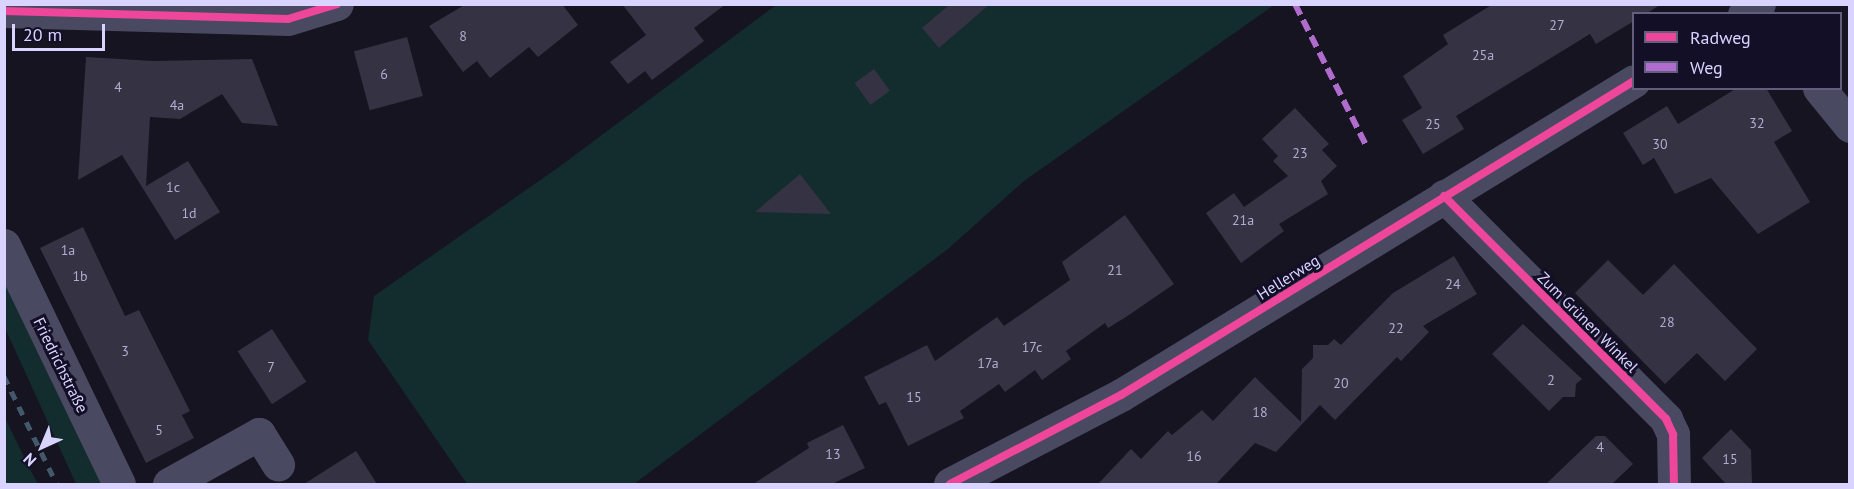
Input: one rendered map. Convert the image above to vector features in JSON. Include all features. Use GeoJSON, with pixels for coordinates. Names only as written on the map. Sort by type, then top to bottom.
{"type":"FeatureCollection","features":[{"type":"Feature","properties":{"kind":"street"},"geometry":{"type":"LineString","coordinates":[[4,11],[288,18],[328,6]]}},
{"type":"Feature","properties":{"kind":"street","name":"Hellerweg"},"geometry":{"type":"LineString","coordinates":[[950,484],[1121,395],[1632,82]]}},
{"type":"Feature","properties":{"kind":"street"},"geometry":{"type":"LineString","coordinates":[[1821,90],[1850,126]]}},
{"type":"Feature","properties":{"kind":"street","name":"Zum Grünen Winkel"},"geometry":{"type":"LineString","coordinates":[[1444,196],[1666,419],[1673,434],[1674,484]]}},
{"type":"Feature","properties":{"kind":"street","name":"Friedrichstraße"},"geometry":{"type":"LineString","coordinates":[[4,245],[119,484]]}},
{"type":"Feature","properties":{"kind":"street"},"geometry":{"type":"LineString","coordinates":[[169,484],[259,434],[278,464]]}},
{"type":"Feature","properties":{"kind":"green space"},"geometry":{"type":"Polygon","coordinates":[[[776,5],[1274,5],[1024,181],[948,249],[634,484],[467,484],[368,340],[374,296],[559,167],[776,5]]]}},
{"type":"Feature","properties":{"kind":"green space"},"geometry":{"type":"Polygon","coordinates":[[[4,267],[109,484],[76,484],[5,328],[4,267]]]}},
{"type":"Feature","properties":{"kind":"green space"},"geometry":{"type":"Polygon","coordinates":[[[4,416],[30,469],[38,484],[5,484],[4,416]]]}},
{"type":"Feature","properties":{"kind":"building"},"geometry":{"type":"Polygon","coordinates":[[[466,4],[562,4],[578,25],[538,57],[529,47],[490,78],[477,61],[463,72],[429,26],[466,4]]]}},
{"type":"Feature","properties":{"kind":"building"},"geometry":{"type":"Polygon","coordinates":[[[622,4],[726,4],[694,28],[704,41],[652,80],[645,71],[628,84],[610,62],[646,35],[622,4]]]}},
{"type":"Feature","properties":{"kind":"building"},"geometry":{"type":"Polygon","coordinates":[[[950,4],[990,4],[939,48],[922,28],[950,4]]]}},
{"type":"Feature","properties":{"kind":"building"},"geometry":{"type":"Polygon","coordinates":[[[1493,4],[1661,4],[1649,12],[1632,12],[1632,22],[1596,44],[1590,34],[1456,116],[1464,129],[1423,154],[1402,120],[1422,108],[1403,76],[1448,44],[1443,35],[1493,4]]]}},
{"type":"Feature","properties":{"kind":"building"},"geometry":{"type":"Polygon","coordinates":[[[407,37],[423,96],[370,110],[354,51],[407,37]]]}},
{"type":"Feature","properties":{"kind":"building"},"geometry":{"type":"Polygon","coordinates":[[[86,57],[153,61],[252,59],[278,126],[242,123],[222,94],[180,119],[150,117],[146,186],[188,161],[220,212],[175,240],[122,155],[78,180],[86,57]]]}},
{"type":"Feature","properties":{"kind":"building"},"geometry":{"type":"Polygon","coordinates":[[[874,69],[890,91],[870,105],[855,83],[874,69]]]}},
{"type":"Feature","properties":{"kind":"building"},"geometry":{"type":"Polygon","coordinates":[[[1734,90],[1767,90],[1792,131],[1774,142],[1810,202],[1758,234],[1711,178],[1675,194],[1654,158],[1643,165],[1623,133],[1667,106],[1678,124],[1734,90]]]}},
{"type":"Feature","properties":{"kind":"building"},"geometry":{"type":"Polygon","coordinates":[[[1295,108],[1329,144],[1322,150],[1337,166],[1321,181],[1328,194],[1279,224],[1284,231],[1241,263],[1206,213],[1234,193],[1244,207],[1288,176],[1273,161],[1278,156],[1262,139],[1295,108]]]}},
{"type":"Feature","properties":{"kind":"building"},"geometry":{"type":"Polygon","coordinates":[[[800,174],[831,214],[755,212],[800,174]]]}},
{"type":"Feature","properties":{"kind":"building"},"geometry":{"type":"Polygon","coordinates":[[[1125,215],[1174,284],[1108,328],[1105,323],[1066,351],[1071,359],[1042,380],[1035,370],[1005,392],[999,384],[960,411],[964,418],[908,446],[886,402],[879,405],[864,377],[927,345],[935,361],[997,317],[1004,326],[1070,280],[1062,262],[1125,215]]]}},
{"type":"Feature","properties":{"kind":"building"},"geometry":{"type":"Polygon","coordinates":[[[83,227],[125,316],[139,310],[190,411],[182,415],[194,438],[146,463],[40,248],[83,227]]]}},
{"type":"Feature","properties":{"kind":"building"},"geometry":{"type":"Polygon","coordinates":[[[1454,256],[1477,294],[1423,326],[1429,332],[1401,361],[1397,357],[1335,420],[1320,405],[1276,452],[1255,443],[1216,484],[1098,484],[1131,449],[1141,459],[1168,431],[1172,435],[1202,410],[1213,421],[1255,377],[1301,422],[1302,369],[1313,358],[1313,345],[1328,345],[1334,339],[1341,345],[1393,293],[1454,256]]]}},
{"type":"Feature","properties":{"kind":"building"},"geometry":{"type":"Polygon","coordinates":[[[1608,260],[1643,295],[1674,264],[1757,349],[1725,381],[1697,353],[1665,384],[1575,293],[1608,260]]]}},
{"type":"Feature","properties":{"kind":"building"},"geometry":{"type":"Polygon","coordinates":[[[1523,324],[1582,379],[1576,384],[1575,397],[1563,397],[1549,411],[1492,354],[1523,324]]]}},
{"type":"Feature","properties":{"kind":"building"},"geometry":{"type":"Polygon","coordinates":[[[272,329],[306,382],[272,404],[238,351],[272,329]]]}},
{"type":"Feature","properties":{"kind":"building"},"geometry":{"type":"Polygon","coordinates":[[[843,425],[865,468],[832,484],[753,484],[809,448],[807,443],[843,425]]]}},
{"type":"Feature","properties":{"kind":"building"},"geometry":{"type":"Polygon","coordinates":[[[1731,429],[1751,450],[1752,484],[1726,484],[1702,458],[1731,429]]]}},
{"type":"Feature","properties":{"kind":"building"},"geometry":{"type":"Polygon","coordinates":[[[1596,436],[1605,436],[1633,464],[1612,484],[1546,484],[1596,436]]]}},
{"type":"Feature","properties":{"kind":"building"},"geometry":{"type":"Polygon","coordinates":[[[356,451],[377,484],[304,484],[356,451]]]}},
{"type":"Feature","properties":{"kind":"railway"},"geometry":{"type":"LineString","coordinates":[[4,376],[57,484]]}},
{"type":"Feature","properties":{"kind":"marked path"},"geometry":{"type":"LineString","coordinates":[[1295,4],[1366,145]]}},
{"type":"Feature","properties":{"kind":"cycle path"},"geometry":{"type":"LineString","coordinates":[[4,11],[288,19],[337,4]]}},
{"type":"Feature","properties":{"kind":"cycle path"},"geometry":{"type":"LineString","coordinates":[[950,484],[1121,395],[1632,82]]}},
{"type":"Feature","properties":{"kind":"cycle path"},"geometry":{"type":"LineString","coordinates":[[1444,196],[1666,419],[1673,434],[1674,484]]}}]}
